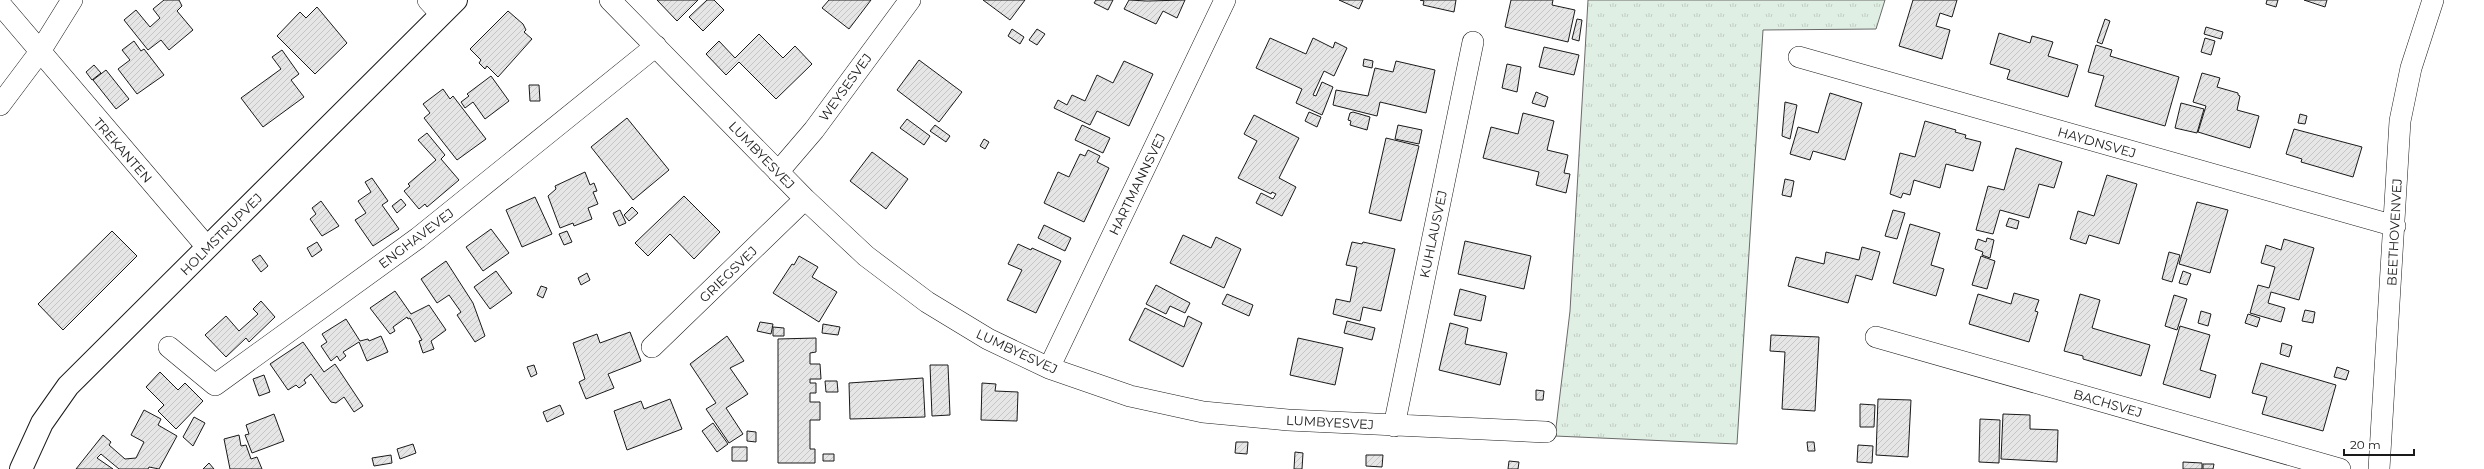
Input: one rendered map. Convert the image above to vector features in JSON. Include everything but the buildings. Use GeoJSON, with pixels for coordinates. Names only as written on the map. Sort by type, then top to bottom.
{"type":"FeatureCollection","features":[{"type":"Feature","properties":{"kind":"street"},"geometry":{"type":"LineString","coordinates":[[0,105],[39,53],[72,0]]}},
{"type":"Feature","properties":{"kind":"street","name":"LUMBYESVEJ"},"geometry":{"type":"LineString","coordinates":[[610,0],[804,199],[866,256],[926,302],[988,339],[1049,368],[1130,396],[1203,412],[1288,420],[1546,432]]}},
{"type":"Feature","properties":{"kind":"street","name":"WEYSESVEJ"},"geometry":{"type":"LineString","coordinates":[[778,172],[814,130],[910,0]]}},
{"type":"Feature","properties":{"kind":"street","name":"HARTMANNSVEJ"},"geometry":{"type":"LineString","coordinates":[[1049,368],[1225,0]]}},
{"type":"Feature","properties":{"kind":"street","name":"BEETHOVENVEJ"},"geometry":{"type":"LineString","coordinates":[[2379,469],[2395,226],[2400,120],[2411,68],[2433,0]]}},
{"type":"Feature","properties":{"kind":"street","name":"TREKANTEN"},"geometry":{"type":"LineString","coordinates":[[0,2],[39,53],[208,247]]}},
{"type":"Feature","properties":{"kind":"street","name":"HOLMSTRUPVEJ"},"geometry":{"type":"LineString","coordinates":[[22,469],[42,423],[68,386],[208,247],[442,5]]}},
{"type":"Feature","properties":{"kind":"street","name":"KUHLAUSVEJ"},"geometry":{"type":"LineString","coordinates":[[1394,426],[1472,42]]}},
{"type":"Feature","properties":{"kind":"street","name":"ENGHAVEVEJ"},"geometry":{"type":"LineString","coordinates":[[169,347],[215,385],[418,238],[656,46]]}},
{"type":"Feature","properties":{"kind":"street","name":"HAYDNSVEJ"},"geometry":{"type":"LineString","coordinates":[[1800,57],[2395,226]]}},
{"type":"Feature","properties":{"kind":"street","name":"GRIEGSVEJ"},"geometry":{"type":"LineString","coordinates":[[652,347],[804,199]]}},
{"type":"Feature","properties":{"kind":"street","name":"BACHSVEJ"},"geometry":{"type":"LineString","coordinates":[[1876,337],[2340,469]]}},
{"type":"Feature","properties":{"kind":"green space"},"geometry":{"type":"Polygon","coordinates":[[[1588,0],[1885,0],[1876,29],[1763,30],[1737,444],[1555,436],[1570,311],[1588,0]]]}}]}
